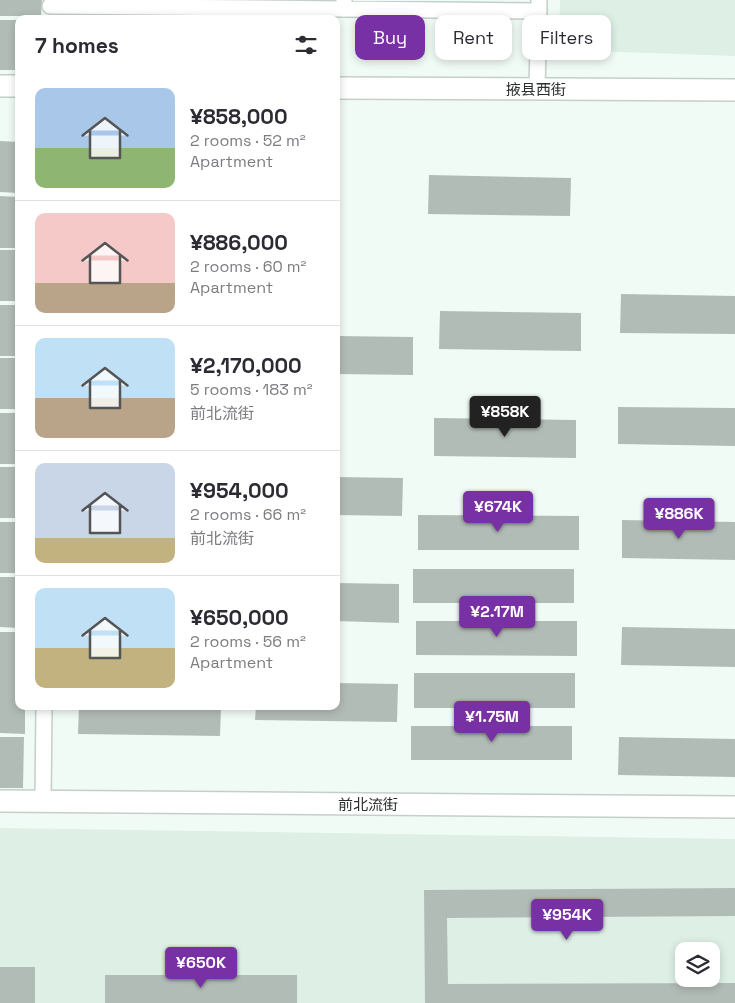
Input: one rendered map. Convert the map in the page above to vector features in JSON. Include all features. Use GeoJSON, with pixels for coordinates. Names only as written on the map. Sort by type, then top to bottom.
{"type":"FeatureCollection","features":[{"type":"Feature","properties":{"kind":"street"},"geometry":{"type":"LineString","coordinates":[[50,8],[344,4],[539,6],[537,89]]}},
{"type":"Feature","properties":{"kind":"street"},"geometry":{"type":"LineString","coordinates":[[0,86],[15,86]]}},
{"type":"Feature","properties":{"kind":"street","name":"掖县西街"},"geometry":{"type":"LineString","coordinates":[[340,88],[735,90]]}},
{"type":"Feature","properties":{"kind":"street"},"geometry":{"type":"LineString","coordinates":[[43,801],[44,710]]}},
{"type":"Feature","properties":{"kind":"street","name":"前北流街"},"geometry":{"type":"LineString","coordinates":[[0,801],[735,807]]}},
{"type":"Feature","properties":{"kind":"shaded area"},"geometry":{"type":"Polygon","coordinates":[[[560,0],[735,0],[735,56],[611,52],[611,15],[560,15],[560,0]]]}},
{"type":"Feature","properties":{"kind":"shaded area"},"geometry":{"type":"Polygon","coordinates":[[[0,828],[735,839],[735,1003],[0,1003],[0,828]]]}},
{"type":"Feature","properties":{"kind":"building"},"geometry":{"type":"Polygon","coordinates":[[[0,0],[42,0],[41,15],[0,16],[0,0]]]}},
{"type":"Feature","properties":{"kind":"building"},"geometry":{"type":"Polygon","coordinates":[[[0,20],[15,20],[15,70],[0,70],[0,20]]]}},
{"type":"Feature","properties":{"kind":"building"},"geometry":{"type":"Polygon","coordinates":[[[0,141],[15,142],[15,193],[0,192],[0,141]]]}},
{"type":"Feature","properties":{"kind":"building"},"geometry":{"type":"Polygon","coordinates":[[[429,175],[571,178],[570,216],[428,214],[429,175]]]}},
{"type":"Feature","properties":{"kind":"building"},"geometry":{"type":"Polygon","coordinates":[[[0,196],[15,197],[15,248],[0,248],[0,196]]]}},
{"type":"Feature","properties":{"kind":"building"},"geometry":{"type":"Polygon","coordinates":[[[0,250],[15,250],[15,301],[0,301],[0,250]]]}},
{"type":"Feature","properties":{"kind":"building"},"geometry":{"type":"Polygon","coordinates":[[[621,294],[735,296],[735,334],[620,333],[621,294]]]}},
{"type":"Feature","properties":{"kind":"building"},"geometry":{"type":"Polygon","coordinates":[[[0,305],[15,305],[15,356],[0,356],[0,305]]]}},
{"type":"Feature","properties":{"kind":"building"},"geometry":{"type":"Polygon","coordinates":[[[440,311],[581,313],[581,351],[439,349],[440,311]]]}},
{"type":"Feature","properties":{"kind":"building"},"geometry":{"type":"Polygon","coordinates":[[[340,336],[413,337],[413,375],[340,374],[340,336]]]}},
{"type":"Feature","properties":{"kind":"building"},"geometry":{"type":"Polygon","coordinates":[[[0,358],[15,358],[15,409],[0,409],[0,358]]]}},
{"type":"Feature","properties":{"kind":"building"},"geometry":{"type":"Polygon","coordinates":[[[618,407],[735,408],[735,446],[618,444],[618,407]]]}},
{"type":"Feature","properties":{"kind":"building"},"geometry":{"type":"Polygon","coordinates":[[[0,413],[15,413],[15,464],[0,464],[0,413]]]}},
{"type":"Feature","properties":{"kind":"building"},"geometry":{"type":"Polygon","coordinates":[[[434,418],[576,420],[576,458],[434,456],[434,418]]]}},
{"type":"Feature","properties":{"kind":"building"},"geometry":{"type":"Polygon","coordinates":[[[0,467],[15,467],[15,518],[0,518],[0,467]]]}},
{"type":"Feature","properties":{"kind":"building"},"geometry":{"type":"Polygon","coordinates":[[[340,477],[403,478],[402,516],[340,515],[340,477]]]}},
{"type":"Feature","properties":{"kind":"building"},"geometry":{"type":"Polygon","coordinates":[[[418,515],[579,516],[579,550],[418,550],[418,515]]]}},
{"type":"Feature","properties":{"kind":"building"},"geometry":{"type":"Polygon","coordinates":[[[622,520],[735,522],[735,560],[622,558],[622,520]]]}},
{"type":"Feature","properties":{"kind":"building"},"geometry":{"type":"Polygon","coordinates":[[[0,522],[15,522],[15,573],[0,573],[0,522]]]}},
{"type":"Feature","properties":{"kind":"building"},"geometry":{"type":"Polygon","coordinates":[[[413,569],[574,569],[574,603],[413,603],[413,569]]]}},
{"type":"Feature","properties":{"kind":"building"},"geometry":{"type":"Polygon","coordinates":[[[0,577],[15,577],[15,628],[0,627],[0,577]]]}},
{"type":"Feature","properties":{"kind":"building"},"geometry":{"type":"Polygon","coordinates":[[[340,583],[399,584],[399,623],[340,621],[340,583]]]}},
{"type":"Feature","properties":{"kind":"building"},"geometry":{"type":"Polygon","coordinates":[[[416,621],[577,621],[577,656],[416,655],[416,621]]]}},
{"type":"Feature","properties":{"kind":"building"},"geometry":{"type":"Polygon","coordinates":[[[622,627],[735,629],[735,667],[621,665],[622,627]]]}},
{"type":"Feature","properties":{"kind":"building"},"geometry":{"type":"Polygon","coordinates":[[[0,632],[15,632],[15,710],[25,710],[25,734],[0,733],[0,632]]]}},
{"type":"Feature","properties":{"kind":"building"},"geometry":{"type":"Polygon","coordinates":[[[414,673],[575,673],[575,708],[414,708],[414,673]]]}},
{"type":"Feature","properties":{"kind":"building"},"geometry":{"type":"Polygon","coordinates":[[[340,683],[398,684],[397,722],[255,720],[256,710],[340,710],[340,683]]]}},
{"type":"Feature","properties":{"kind":"building"},"geometry":{"type":"Polygon","coordinates":[[[79,710],[221,710],[220,736],[78,734],[79,710]]]}},
{"type":"Feature","properties":{"kind":"building"},"geometry":{"type":"Polygon","coordinates":[[[411,726],[572,726],[572,760],[411,760],[411,726]]]}},
{"type":"Feature","properties":{"kind":"building"},"geometry":{"type":"Polygon","coordinates":[[[0,737],[24,737],[23,788],[0,788],[0,737]]]}},
{"type":"Feature","properties":{"kind":"building"},"geometry":{"type":"Polygon","coordinates":[[[619,737],[735,739],[735,777],[618,775],[619,737]]]}},
{"type":"Feature","properties":{"kind":"building"},"geometry":{"type":"Polygon","coordinates":[[[735,888],[735,916],[447,918],[448,984],[675,983],[675,987],[720,987],[720,983],[735,983],[735,1003],[425,1003],[424,890],[735,888]]]}},
{"type":"Feature","properties":{"kind":"building"},"geometry":{"type":"Polygon","coordinates":[[[0,967],[35,967],[35,1003],[0,1003],[0,967]]]}},
{"type":"Feature","properties":{"kind":"building"},"geometry":{"type":"Polygon","coordinates":[[[105,975],[297,975],[297,1003],[105,1003],[105,975]]]}}]}
